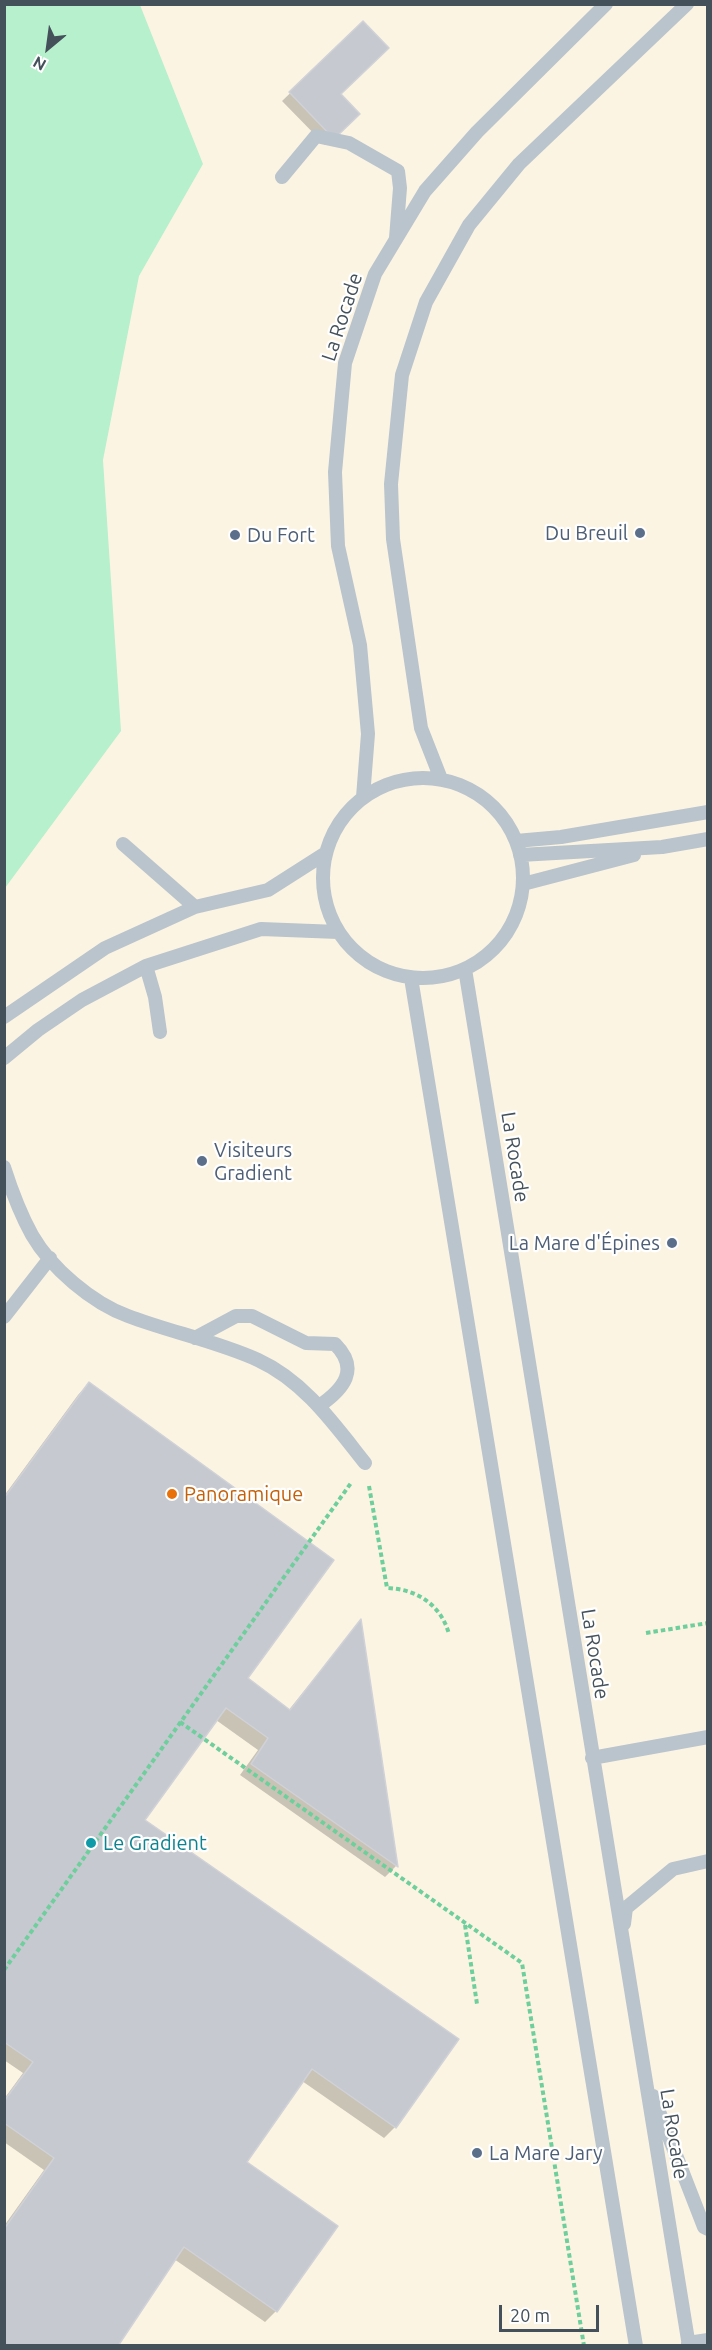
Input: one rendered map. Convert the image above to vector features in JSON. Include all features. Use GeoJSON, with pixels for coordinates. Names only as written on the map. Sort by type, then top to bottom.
{"type":"FeatureCollection","features":[{"type":"Feature","properties":{"kind":"lane","name":"La Rocade"},"geometry":{"type":"LineString","coordinates":[[363,797],[368,734],[360,645],[338,546],[335,472],[345,363],[375,274],[396,243],[425,191],[477,132],[606,4]]}},
{"type":"Feature","properties":{"kind":"lane"},"geometry":{"type":"LineString","coordinates":[[441,779],[422,728],[393,539],[391,484],[402,375],[426,302],[469,225],[519,164],[687,4]]}},
{"type":"Feature","properties":{"kind":"lane"},"geometry":{"type":"LineString","coordinates":[[282,177],[316,136],[349,143],[398,171],[400,188],[396,243]]}},
{"type":"Feature","properties":{"kind":"lane"},"geometry":{"type":"LineString","coordinates":[[441,779],[473,791],[498,812],[516,840],[523,884],[518,910],[506,934],[488,955],[465,969],[439,977],[411,978],[383,970],[358,954],[338,933],[327,908],[322,880],[326,853],[334,832],[347,813],[363,797],[400,780],[441,779]]}},
{"type":"Feature","properties":{"kind":"lane"},"geometry":{"type":"LineString","coordinates":[[516,840],[561,837],[708,812]]}},
{"type":"Feature","properties":{"kind":"lane"},"geometry":{"type":"LineString","coordinates":[[523,884],[662,847],[708,839]]}},
{"type":"Feature","properties":{"kind":"lane"},"geometry":{"type":"LineString","coordinates":[[123,844],[195,907]]}},
{"type":"Feature","properties":{"kind":"lane"},"geometry":{"type":"LineString","coordinates":[[520,855],[662,847]]}},
{"type":"Feature","properties":{"kind":"lane"},"geometry":{"type":"LineString","coordinates":[[4,1017],[105,948],[195,907],[268,890],[326,853]]}},
{"type":"Feature","properties":{"kind":"lane"},"geometry":{"type":"LineString","coordinates":[[4,1059],[38,1030],[82,1000],[146,966],[261,929],[338,933]]}},
{"type":"Feature","properties":{"kind":"lane"},"geometry":{"type":"LineString","coordinates":[[146,966],[155,996],[160,1032]]}},
{"type":"Feature","properties":{"kind":"lane","name":"La Rocade"},"geometry":{"type":"LineString","coordinates":[[465,969],[688,2344]]}},
{"type":"Feature","properties":{"kind":"lane"},"geometry":{"type":"LineString","coordinates":[[411,978],[636,2346]]}},
{"type":"Feature","properties":{"kind":"lane"},"geometry":{"type":"LineString","coordinates":[[4,1167],[32,1235],[50,1258],[86,1293],[125,1315],[258,1360],[288,1379],[319,1406],[365,1463]]}},
{"type":"Feature","properties":{"kind":"lane"},"geometry":{"type":"LineString","coordinates":[[4,1317],[50,1258]]}},
{"type":"Feature","properties":{"kind":"lane"},"geometry":{"type":"LineString","coordinates":[[195,1338],[236,1316],[252,1316],[306,1343],[335,1344],[346,1356],[349,1370],[338,1390],[319,1406]]}},
{"type":"Feature","properties":{"kind":"lane"},"geometry":{"type":"LineString","coordinates":[[592,1758],[708,1737]]}},
{"type":"Feature","properties":{"kind":"lane"},"geometry":{"type":"LineString","coordinates":[[622,1941],[626,1908],[673,1869],[708,1861]]}},
{"type":"Feature","properties":{"kind":"lane"},"geometry":{"type":"LineString","coordinates":[[644,2070],[704,2227],[708,2229]]}},
{"type":"Feature","properties":{"kind":"lane"},"geometry":{"type":"LineString","coordinates":[[688,2344],[708,2340]]}},
{"type":"Feature","properties":{"kind":"path"},"geometry":{"type":"LineString","coordinates":[[365,1463],[387,1588],[402,1588],[421,1596],[436,1607],[445,1618],[449,1634]]}},
{"type":"Feature","properties":{"kind":"path"},"geometry":{"type":"LineString","coordinates":[[4,1970],[365,1463]]}},
{"type":"Feature","properties":{"kind":"path"},"geometry":{"type":"LineString","coordinates":[[646,1633],[708,1623]]}},
{"type":"Feature","properties":{"kind":"path"},"geometry":{"type":"LineString","coordinates":[[180,1722],[522,1963],[584,2346]]}},
{"type":"Feature","properties":{"kind":"path"},"geometry":{"type":"LineString","coordinates":[[465,1923],[477,2004]]}},
{"type":"Feature","properties":{"kind":"shaded area"},"geometry":{"type":"Polygon","coordinates":[[[5,5],[707,5],[707,2345],[5,2345],[5,5]]]}},
{"type":"Feature","properties":{"kind":"green space"},"geometry":{"type":"Polygon","coordinates":[[[5,4],[140,5],[203,164],[139,276],[103,460],[121,731],[5,888],[5,4]]]}},
{"type":"Feature","properties":{"kind":"building"},"geometry":{"type":"Polygon","coordinates":[[[363,21],[389,48],[341,94],[360,114],[334,139],[289,92],[363,21]]]}},
{"type":"Feature","properties":{"kind":"building","name":"Le Gradient"},"geometry":{"type":"Polygon","coordinates":[[[89,1382],[334,1560],[248,1678],[290,1710],[361,1619],[398,1867],[251,1764],[268,1738],[226,1708],[145,1820],[459,2039],[396,2128],[312,2069],[247,2162],[338,2226],[277,2312],[184,2247],[118,2346],[4,2346],[4,2229],[54,2158],[4,2123],[4,2101],[33,2062],[4,2042],[4,1498],[89,1382]]]}},
{"type":"Feature","properties":{"kind":"place","name":"Du Breuil"},"geometry":{"type":"Point","coordinates":[640,533]}},
{"type":"Feature","properties":{"kind":"place","name":"Du Fort"},"geometry":{"type":"Point","coordinates":[235,535]}},
{"type":"Feature","properties":{"kind":"place","name":"Visiteurs Gradient"},"geometry":{"type":"Point","coordinates":[202,1161]}},
{"type":"Feature","properties":{"kind":"place","name":"La Mare d'Épines"},"geometry":{"type":"Point","coordinates":[672,1243]}},
{"type":"Feature","properties":{"kind":"place","name":"Panoramique"},"geometry":{"type":"Point","coordinates":[172,1494]}},
{"type":"Feature","properties":{"kind":"place","name":"Le Gradient"},"geometry":{"type":"Point","coordinates":[91,1843]}},
{"type":"Feature","properties":{"kind":"place","name":"La Mare Jary"},"geometry":{"type":"Point","coordinates":[477,2153]}}]}
